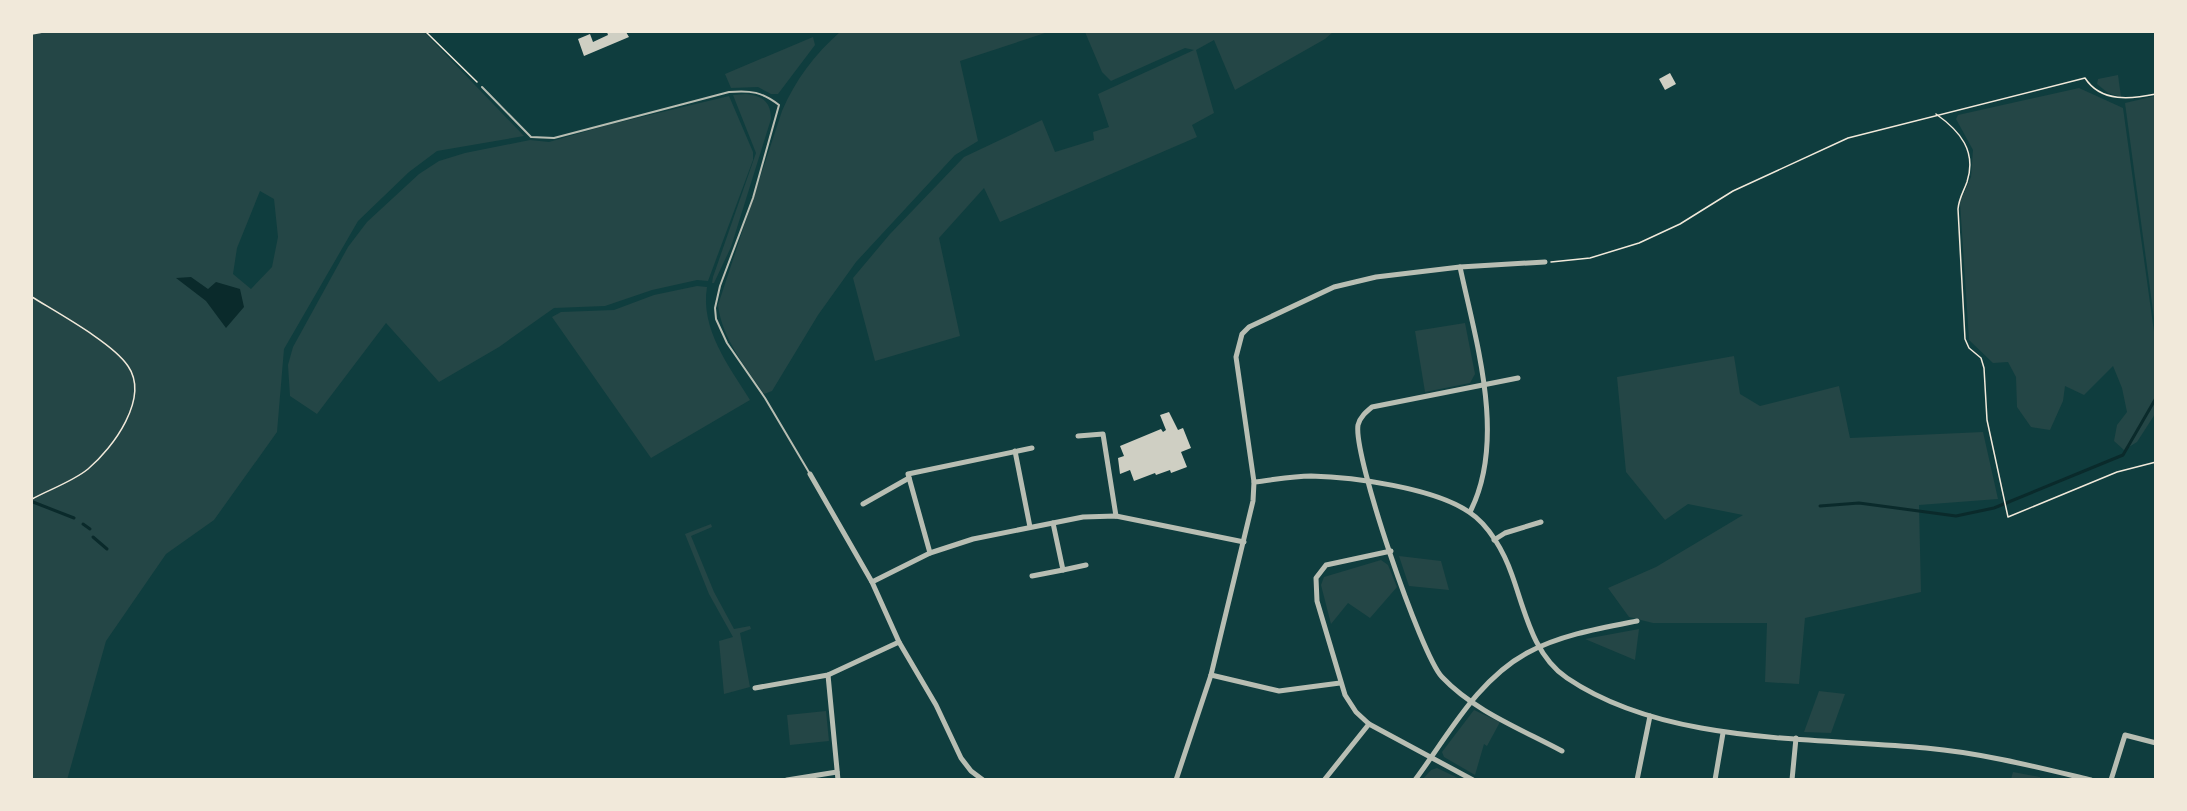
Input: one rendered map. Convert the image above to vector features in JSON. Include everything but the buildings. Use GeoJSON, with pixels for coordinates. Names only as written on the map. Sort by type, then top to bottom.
{"type":"FeatureCollection","features":[{"type":"Feature","properties":{"kind":"street"},"geometry":{"type":"LineString","coordinates":[[1176,780],[1211,675],[1244,542],[1254,482],[1237,350],[1242,334],[1249,327],[1334,287],[1376,277],[1460,267],[1545,262]]}},
{"type":"Feature","properties":{"kind":"street"},"geometry":{"type":"LineString","coordinates":[[1460,267],[1484,384],[1486,464],[1470,512]]}},
{"type":"Feature","properties":{"kind":"street"},"geometry":{"type":"LineString","coordinates":[[1518,378],[1372,407],[1363,414],[1358,424],[1367,483],[1429,659],[1440,675],[1471,702],[1562,751]]}},
{"type":"Feature","properties":{"kind":"street"},"geometry":{"type":"LineString","coordinates":[[1078,436],[1103,434],[1116,516]]}},
{"type":"Feature","properties":{"kind":"street"},"geometry":{"type":"LineString","coordinates":[[930,553],[908,474],[1032,448]]}},
{"type":"Feature","properties":{"kind":"street"},"geometry":{"type":"LineString","coordinates":[[1015,451],[1030,527]]}},
{"type":"Feature","properties":{"kind":"street"},"geometry":{"type":"LineString","coordinates":[[810,474],[872,582],[899,642],[936,705],[961,758],[971,771],[983,780]]}},
{"type":"Feature","properties":{"kind":"street"},"geometry":{"type":"LineString","coordinates":[[1254,482],[1311,476],[1367,483],[1429,494],[1452,502],[1470,512],[1483,524],[1494,540],[1510,571],[1533,637],[1540,648],[1566,677],[1593,694],[1650,716],[1723,733],[1955,751],[2091,780]]}},
{"type":"Feature","properties":{"kind":"street"},"geometry":{"type":"LineString","coordinates":[[863,504],[909,478]]}},
{"type":"Feature","properties":{"kind":"street"},"geometry":{"type":"LineString","coordinates":[[872,582],[930,553],[974,539],[1053,523],[1116,516],[1244,542]]}},
{"type":"Feature","properties":{"kind":"street"},"geometry":{"type":"LineString","coordinates":[[1494,540],[1505,533],[1541,522]]}},
{"type":"Feature","properties":{"kind":"street"},"geometry":{"type":"LineString","coordinates":[[1053,523],[1063,570]]}},
{"type":"Feature","properties":{"kind":"street"},"geometry":{"type":"LineString","coordinates":[[1391,551],[1326,566],[1316,578],[1317,601],[1340,683],[1356,712],[1369,724],[1473,780]]}},
{"type":"Feature","properties":{"kind":"street"},"geometry":{"type":"LineString","coordinates":[[1032,576],[1086,565]]}},
{"type":"Feature","properties":{"kind":"street"},"geometry":{"type":"LineString","coordinates":[[1415,780],[1471,702],[1508,666],[1540,648],[1600,628],[1637,621]]}},
{"type":"Feature","properties":{"kind":"street"},"geometry":{"type":"LineString","coordinates":[[755,688],[828,675],[899,642]]}},
{"type":"Feature","properties":{"kind":"street"},"geometry":{"type":"LineString","coordinates":[[828,675],[838,780]]}},
{"type":"Feature","properties":{"kind":"street"},"geometry":{"type":"LineString","coordinates":[[1211,675],[1279,691],[1340,683]]}},
{"type":"Feature","properties":{"kind":"street"},"geometry":{"type":"LineString","coordinates":[[1637,780],[1650,716]]}},
{"type":"Feature","properties":{"kind":"street"},"geometry":{"type":"LineString","coordinates":[[1325,779],[1369,724]]}},
{"type":"Feature","properties":{"kind":"street"},"geometry":{"type":"LineString","coordinates":[[1715,780],[1723,733]]}},
{"type":"Feature","properties":{"kind":"street"},"geometry":{"type":"LineString","coordinates":[[2111,780],[2125,735],[2156,742]]}},
{"type":"Feature","properties":{"kind":"street"},"geometry":{"type":"LineString","coordinates":[[1792,780],[1796,738]]}},
{"type":"Feature","properties":{"kind":"street"},"geometry":{"type":"LineString","coordinates":[[787,780],[837,772]]}},
{"type":"Feature","properties":{"kind":"lane"},"geometry":{"type":"LineString","coordinates":[[482,87],[531,137],[542,139],[554,138],[729,92],[755,90],[779,105],[753,198],[720,286],[715,308],[720,331],[765,398],[810,474]]}},
{"type":"Feature","properties":{"kind":"path"},"geometry":{"type":"LineString","coordinates":[[32,34],[43,32]]}},
{"type":"Feature","properties":{"kind":"path"},"geometry":{"type":"LineString","coordinates":[[426,32],[482,87]]}},
{"type":"Feature","properties":{"kind":"path"},"geometry":{"type":"LineString","coordinates":[[1545,262],[1590,258],[1639,243],[1680,224],[1733,191],[1808,155],[1848,138],[1935,114],[2085,78],[2101,91],[2119,98],[2132,99],[2156,94]]}},
{"type":"Feature","properties":{"kind":"path"},"geometry":{"type":"LineString","coordinates":[[1935,114],[1962,135],[1967,146],[1970,164],[1966,183],[1959,196],[1958,209],[1965,339],[1969,348],[1981,358],[1984,368],[1986,420],[2008,517],[2116,472],[2156,462]]}},
{"type":"Feature","properties":{"kind":"path"},"geometry":{"type":"LineString","coordinates":[[32,297],[112,349],[128,366],[135,386],[126,423],[88,469],[32,499]]}},
{"type":"Feature","properties":{"kind":"shaded area"},"geometry":{"type":"Polygon","coordinates":[[[32,32],[424,32],[524,136],[437,151],[409,172],[358,221],[284,349],[277,432],[214,520],[166,554],[106,641],[67,780],[32,779],[32,32]],[[260,191],[237,248],[233,274],[251,289],[272,267],[278,237],[274,199],[260,191]]]}},
{"type":"Feature","properties":{"kind":"shaded area"},"geometry":{"type":"Polygon","coordinates":[[[840,32],[1048,32],[960,61],[978,141],[955,155],[856,262],[818,315],[772,391],[764,394],[730,341],[720,317],[718,305],[782,111],[793,88],[807,68],[840,32]]]}},
{"type":"Feature","properties":{"kind":"shaded area"},"geometry":{"type":"Polygon","coordinates":[[[1085,32],[1333,32],[1325,39],[1235,90],[1214,40],[1196,50],[1214,113],[1192,125],[1197,137],[1000,222],[984,188],[939,238],[960,336],[875,361],[853,278],[890,234],[964,157],[1042,120],[1055,152],[1094,140],[1093,132],[1109,127],[1098,94],[1194,50],[1185,48],[1111,81],[1102,72],[1085,32]]]}},
{"type":"Feature","properties":{"kind":"shaded area"},"geometry":{"type":"Polygon","coordinates":[[[813,37],[815,45],[778,94],[771,94],[758,87],[731,88],[725,74],[813,37]]]}},
{"type":"Feature","properties":{"kind":"shaded area"},"geometry":{"type":"Polygon","coordinates":[[[2118,75],[2121,97],[2108,93],[2097,84],[2098,79],[2118,75]]]}},
{"type":"Feature","properties":{"kind":"shaded area"},"geometry":{"type":"Polygon","coordinates":[[[2079,88],[2123,108],[2156,346],[2155,414],[2137,442],[2124,450],[2114,441],[2117,425],[2127,412],[2122,388],[2113,366],[2084,395],[2065,386],[2063,401],[2050,430],[2031,427],[2017,407],[2016,377],[2008,362],[1993,363],[1969,340],[1960,202],[1971,177],[1973,150],[1956,119],[1958,115],[2079,88]]]}},
{"type":"Feature","properties":{"kind":"shaded area"},"geometry":{"type":"Polygon","coordinates":[[[746,94],[764,100],[771,113],[771,119],[731,247],[712,283],[756,153],[733,95],[746,94]]]}},
{"type":"Feature","properties":{"kind":"shaded area"},"geometry":{"type":"Polygon","coordinates":[[[729,96],[753,152],[753,160],[708,281],[697,280],[652,290],[605,306],[554,308],[499,347],[439,382],[386,323],[317,414],[290,396],[288,365],[293,347],[348,247],[367,222],[419,174],[439,161],[465,153],[530,140],[549,142],[608,125],[729,96]]]}},
{"type":"Feature","properties":{"kind":"shaded area"},"geometry":{"type":"Polygon","coordinates":[[[2156,96],[2155,326],[2125,103],[2156,96]]]}},
{"type":"Feature","properties":{"kind":"shaded area"},"geometry":{"type":"Polygon","coordinates":[[[191,277],[208,289],[216,282],[240,289],[244,307],[226,328],[206,301],[176,278],[191,277]]]}},
{"type":"Feature","properties":{"kind":"shaded area"},"geometry":{"type":"Polygon","coordinates":[[[697,286],[707,287],[706,303],[712,332],[725,360],[750,400],[651,458],[552,317],[561,312],[614,310],[654,295],[697,286]]]}},
{"type":"Feature","properties":{"kind":"shaded area"},"geometry":{"type":"Polygon","coordinates":[[[1465,323],[1475,374],[1470,383],[1425,392],[1415,331],[1465,323]]]}},
{"type":"Feature","properties":{"kind":"shaded area"},"geometry":{"type":"Polygon","coordinates":[[[1734,356],[1740,394],[1760,406],[1839,386],[1850,438],[1983,432],[1998,499],[1919,505],[1921,592],[1805,618],[1799,684],[1765,682],[1767,623],[1653,623],[1629,617],[1608,588],[1656,567],[1743,515],[1688,504],[1665,520],[1626,472],[1617,377],[1734,356]]]}},
{"type":"Feature","properties":{"kind":"shaded area"},"geometry":{"type":"Polygon","coordinates":[[[711,524],[712,527],[691,536],[714,592],[734,629],[750,626],[751,629],[740,633],[750,687],[724,694],[719,641],[733,637],[709,594],[685,534],[711,524]]]}},
{"type":"Feature","properties":{"kind":"shaded area"},"geometry":{"type":"Polygon","coordinates":[[[1399,556],[1441,561],[1449,590],[1409,586],[1399,556]]]}},
{"type":"Feature","properties":{"kind":"shaded area"},"geometry":{"type":"Polygon","coordinates":[[[1381,560],[1388,565],[1397,587],[1370,618],[1348,603],[1331,624],[1321,585],[1324,577],[1381,560]]]}},
{"type":"Feature","properties":{"kind":"shaded area"},"geometry":{"type":"Polygon","coordinates":[[[1639,629],[1635,660],[1585,639],[1639,629]]]}},
{"type":"Feature","properties":{"kind":"shaded area"},"geometry":{"type":"Polygon","coordinates":[[[1819,691],[1845,694],[1831,733],[1804,732],[1819,691]]]}},
{"type":"Feature","properties":{"kind":"shaded area"},"geometry":{"type":"Polygon","coordinates":[[[1474,710],[1500,722],[1487,746],[1484,744],[1475,775],[1444,757],[1442,752],[1474,710]]]}},
{"type":"Feature","properties":{"kind":"shaded area"},"geometry":{"type":"Polygon","coordinates":[[[826,711],[829,741],[790,745],[787,715],[826,711]]]}},
{"type":"Feature","properties":{"kind":"shaded area"},"geometry":{"type":"Polygon","coordinates":[[[1437,768],[1460,779],[1423,779],[1431,770],[1437,768]]]}},
{"type":"Feature","properties":{"kind":"shaded area"},"geometry":{"type":"Polygon","coordinates":[[[2013,772],[2040,777],[2040,779],[2011,779],[2013,772]]]}},
{"type":"Feature","properties":{"kind":"waterway"},"geometry":{"type":"LineString","coordinates":[[1820,506],[1859,503],[1956,516],[1994,508],[2123,455],[2156,398]]}},
{"type":"Feature","properties":{"kind":"waterway"},"geometry":{"type":"LineString","coordinates":[[33,502],[74,518]]}},
{"type":"Feature","properties":{"kind":"waterway"},"geometry":{"type":"LineString","coordinates":[[83,524],[90,529]]}},
{"type":"Feature","properties":{"kind":"waterway"},"geometry":{"type":"LineString","coordinates":[[93,537],[107,549]]}}]}
